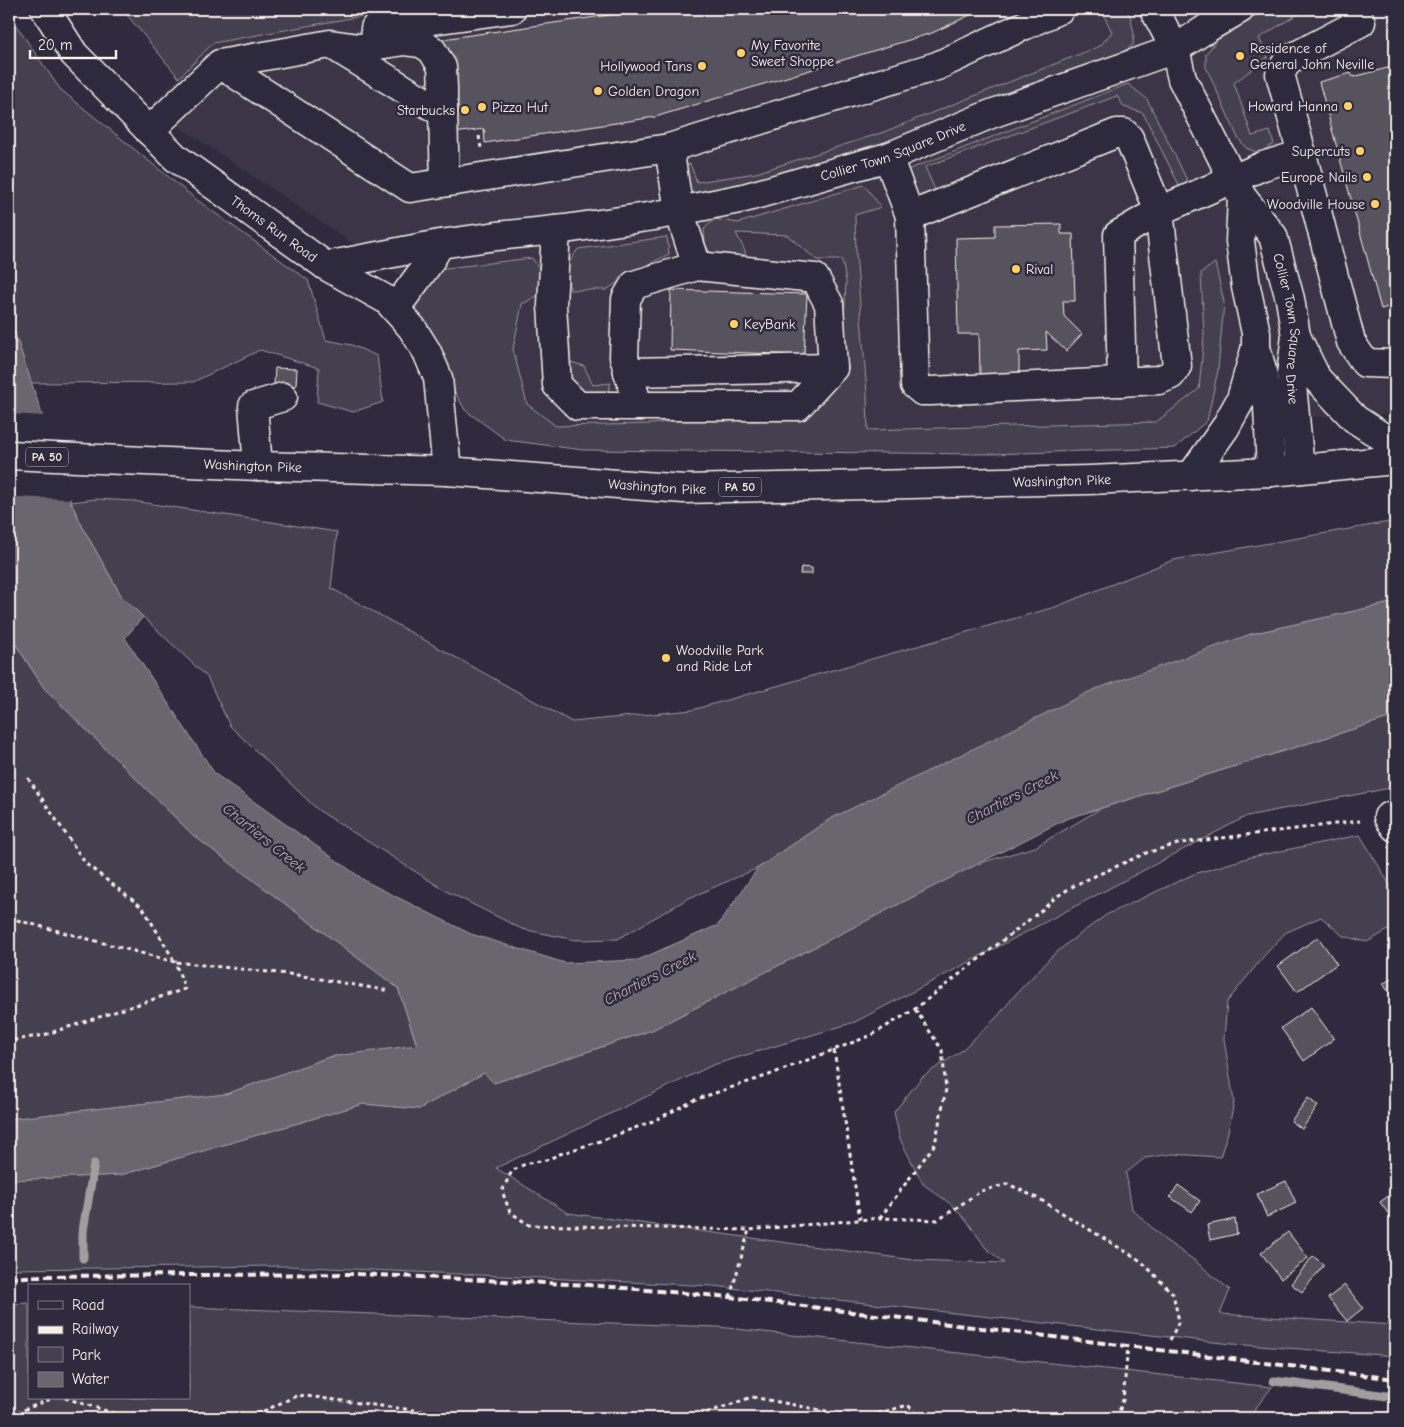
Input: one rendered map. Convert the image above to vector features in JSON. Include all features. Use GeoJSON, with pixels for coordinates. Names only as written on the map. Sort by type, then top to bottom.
{"type":"FeatureCollection","features":[{"type":"Feature","properties":{"kind":"street","name":"Thoms Run Road"},"geometry":{"type":"LineString","coordinates":[[45,9],[74,54],[176,158],[326,266],[387,300],[412,328],[427,352],[438,378],[447,470]]}},
{"type":"Feature","properties":{"kind":"street"},"geometry":{"type":"LineString","coordinates":[[330,44],[352,31],[512,9]]}},
{"type":"Feature","properties":{"kind":"street"},"geometry":{"type":"LineString","coordinates":[[220,64],[410,188],[669,148],[937,66],[1060,9]]}},
{"type":"Feature","properties":{"kind":"street"},"geometry":{"type":"LineString","coordinates":[[1154,9],[1175,49],[1240,9]]}},
{"type":"Feature","properties":{"kind":"street"},"geometry":{"type":"LineString","coordinates":[[1354,9],[1361,22],[1288,60],[1280,74],[1351,342],[1365,363],[1395,364]]}},
{"type":"Feature","properties":{"kind":"street"},"geometry":{"type":"LineString","coordinates":[[149,131],[220,64],[330,44],[359,48],[404,41],[421,43],[432,50],[442,67],[445,182]]}},
{"type":"Feature","properties":{"kind":"street"},"geometry":{"type":"LineString","coordinates":[[330,44],[443,113]]}},
{"type":"Feature","properties":{"kind":"street","name":"Collier Town Square Drive"},"geometry":{"type":"LineString","coordinates":[[326,266],[440,244],[654,216],[744,198],[888,157],[991,114],[1175,49],[1182,79],[1237,188],[1273,236],[1290,299],[1296,336],[1291,374],[1300,469]]}},
{"type":"Feature","properties":{"kind":"street"},"geometry":{"type":"LineString","coordinates":[[888,157],[910,216],[916,385],[922,391],[1159,380],[1171,375],[1177,366],[1159,211],[1129,138],[1124,133],[1117,133],[910,216]]}},
{"type":"Feature","properties":{"kind":"street"},"geometry":{"type":"LineString","coordinates":[[669,148],[679,211],[697,266]]}},
{"type":"Feature","properties":{"kind":"street"},"geometry":{"type":"LineString","coordinates":[[1122,382],[1118,235],[1159,211],[1237,188],[1263,166],[1302,154]]}},
{"type":"Feature","properties":{"kind":"street","name":"Collier Town Square Drive"},"geometry":{"type":"LineString","coordinates":[[1237,188],[1240,241],[1246,287],[1256,333],[1256,347],[1268,407],[1271,472]]}},
{"type":"Feature","properties":{"kind":"street"},"geometry":{"type":"LineString","coordinates":[[556,230],[552,305],[557,385],[578,406],[638,406],[798,406],[833,368],[829,304],[815,278],[697,266],[634,285],[626,299],[624,357],[638,406]]}},
{"type":"Feature","properties":{"kind":"street"},"geometry":{"type":"LineString","coordinates":[[395,309],[428,264],[440,244]]}},
{"type":"Feature","properties":{"kind":"street"},"geometry":{"type":"LineString","coordinates":[[1296,336],[1318,379],[1355,419],[1395,445]]}},
{"type":"Feature","properties":{"kind":"street"},"geometry":{"type":"LineString","coordinates":[[1191,476],[1225,428],[1241,399],[1256,347]]}},
{"type":"Feature","properties":{"kind":"street"},"geometry":{"type":"LineString","coordinates":[[628,372],[833,368]]}},
{"type":"Feature","properties":{"kind":"street"},"geometry":{"type":"LineString","coordinates":[[258,466],[253,406],[283,397]]}},
{"type":"Feature","properties":{"kind":"street","name":"Washington Pike"},"geometry":{"type":"LineString","coordinates":[[9,456],[258,466],[447,470],[684,488],[1089,480],[1191,476],[1271,472],[1395,460]]}},
{"type":"Feature","properties":{"kind":"path"},"geometry":{"type":"LineString","coordinates":[[9,1041],[44,1035],[185,989],[175,962],[144,908],[86,864],[28,778]]}},
{"type":"Feature","properties":{"kind":"path"},"geometry":{"type":"LineString","coordinates":[[1170,1340],[1179,1321],[1173,1294],[1141,1261],[1042,1200],[1008,1184],[981,1190],[938,1220],[880,1218],[749,1230],[530,1225],[510,1212],[502,1191],[512,1172],[525,1164],[546,1160],[596,1143],[653,1121],[697,1099],[769,1075],[872,1035],[915,1009],[1056,897],[1146,853],[1181,843],[1392,822]]}},
{"type":"Feature","properties":{"kind":"path"},"geometry":{"type":"LineString","coordinates":[[9,918],[175,962],[297,975],[390,991]]}},
{"type":"Feature","properties":{"kind":"path"},"geometry":{"type":"LineString","coordinates":[[880,1218],[935,1144],[946,1089],[942,1050],[915,1009]]}},
{"type":"Feature","properties":{"kind":"path"},"geometry":{"type":"LineString","coordinates":[[834,1049],[860,1220]]}},
{"type":"Feature","properties":{"kind":"path"},"geometry":{"type":"LineString","coordinates":[[730,1297],[749,1230]]}},
{"type":"Feature","properties":{"kind":"path"},"geometry":{"type":"LineString","coordinates":[[1117,1418],[1123,1400],[1128,1346]]}},
{"type":"Feature","properties":{"kind":"path"},"geometry":{"type":"LineString","coordinates":[[249,1418],[298,1395],[473,1418]]}},
{"type":"Feature","properties":{"kind":"path"},"geometry":{"type":"LineString","coordinates":[[692,1418],[752,1397],[863,1418],[908,1405],[919,1418]]}},
{"type":"Feature","properties":{"kind":"path"},"geometry":{"type":"LineString","coordinates":[[9,1416],[48,1400]]}},
{"type":"Feature","properties":{"kind":"path"},"geometry":{"type":"LineString","coordinates":[[71,1400],[130,1418]]}},
{"type":"Feature","properties":{"kind":"shaded area"},"geometry":{"type":"Polygon","coordinates":[[[401,9],[1395,9],[1395,414],[1207,421],[513,439],[425,292],[150,107],[213,43],[401,9]]]}},
{"type":"Feature","properties":{"kind":"green space"},"geometry":{"type":"Polygon","coordinates":[[[122,9],[401,9],[213,43],[179,78],[122,9]]]}},
{"type":"Feature","properties":{"kind":"green space"},"geometry":{"type":"Polygon","coordinates":[[[1111,9],[1123,9],[1130,15],[1134,34],[1133,45],[1115,57],[815,169],[696,198],[683,192],[681,165],[690,164],[697,182],[756,173],[881,133],[1100,46],[1112,32],[1102,12],[1111,9]]]}},
{"type":"Feature","properties":{"kind":"green space"},"geometry":{"type":"Polygon","coordinates":[[[1267,9],[1306,9],[1259,38],[1268,57],[1234,83],[1252,136],[1270,131],[1274,144],[1259,153],[1246,148],[1238,138],[1206,67],[1206,54],[1219,37],[1267,9]]]}},
{"type":"Feature","properties":{"kind":"green space"},"geometry":{"type":"Polygon","coordinates":[[[9,15],[60,89],[197,200],[308,280],[326,340],[352,345],[377,356],[383,402],[353,412],[317,402],[319,368],[260,350],[193,382],[31,383],[9,315],[9,15]]]}},
{"type":"Feature","properties":{"kind":"green space"},"geometry":{"type":"Polygon","coordinates":[[[1128,84],[1147,99],[1189,184],[1181,189],[1143,113],[1124,107],[1117,96],[925,167],[935,190],[915,199],[902,172],[1128,84]]]}},
{"type":"Feature","properties":{"kind":"green space"},"geometry":{"type":"Polygon","coordinates":[[[864,185],[881,207],[855,215],[868,430],[1156,422],[1199,389],[1204,336],[1201,273],[1215,263],[1224,302],[1218,370],[1207,421],[1175,448],[991,454],[583,450],[506,440],[465,410],[441,368],[414,304],[438,269],[532,258],[543,274],[541,294],[522,304],[513,349],[527,404],[556,426],[652,424],[693,418],[755,421],[799,417],[836,387],[843,339],[846,281],[842,260],[817,260],[787,235],[736,233],[746,253],[736,259],[711,254],[705,244],[704,229],[715,219],[738,223],[864,185]]]}},
{"type":"Feature","properties":{"kind":"green space"},"geometry":{"type":"Polygon","coordinates":[[[667,237],[669,254],[634,272],[606,290],[570,290],[566,267],[578,249],[667,237]]]}},
{"type":"Feature","properties":{"kind":"green space"},"geometry":{"type":"Polygon","coordinates":[[[571,362],[584,366],[593,385],[611,383],[607,394],[580,395],[567,377],[571,362]]]}},
{"type":"Feature","properties":{"kind":"green space"},"geometry":{"type":"Polygon","coordinates":[[[96,499],[133,501],[337,532],[331,588],[572,722],[692,710],[1055,607],[1173,560],[1395,521],[1395,602],[1251,634],[830,819],[758,868],[687,899],[618,939],[575,940],[522,929],[446,891],[318,810],[230,726],[207,677],[122,597],[83,528],[71,502],[96,499]]]}},
{"type":"Feature","properties":{"kind":"green space"},"geometry":{"type":"Polygon","coordinates":[[[9,634],[44,688],[194,836],[398,988],[417,1046],[329,1057],[226,1094],[9,1119],[9,634]]]}},
{"type":"Feature","properties":{"kind":"green space"},"geometry":{"type":"Polygon","coordinates":[[[1395,716],[1395,787],[1247,816],[855,1022],[713,1065],[496,1168],[568,1213],[913,1260],[1004,1263],[986,1248],[969,1224],[952,1205],[923,1184],[900,1139],[894,1112],[922,1077],[961,1051],[997,1017],[1051,957],[1106,915],[1194,874],[1251,857],[1360,835],[1395,893],[1395,925],[1367,942],[1343,936],[1321,917],[1285,933],[1227,1002],[1224,1039],[1234,1102],[1228,1132],[1220,1157],[1171,1154],[1145,1158],[1126,1173],[1132,1209],[1165,1240],[1194,1260],[1230,1290],[1220,1314],[1394,1325],[1395,1356],[1231,1344],[713,1286],[286,1266],[9,1269],[9,1180],[121,1175],[363,1104],[419,1109],[484,1073],[494,1083],[652,1030],[977,864],[1035,847],[1102,808],[1395,716]]]}},
{"type":"Feature","properties":{"kind":"green space"},"geometry":{"type":"Polygon","coordinates":[[[28,1303],[28,1400],[190,1400],[190,1307],[718,1327],[1272,1387],[1248,1418],[9,1418],[9,1304],[28,1303]]]}},
{"type":"Feature","properties":{"kind":"water","name":"Chartiers Creek"},"geometry":{"type":"Polygon","coordinates":[[[9,315],[71,502],[83,528],[122,597],[143,617],[125,638],[215,774],[367,882],[471,934],[565,963],[638,960],[718,925],[758,868],[830,819],[1093,690],[1251,634],[1395,602],[1395,716],[1066,819],[652,1030],[494,1083],[484,1073],[419,1109],[363,1104],[121,1175],[9,1180],[9,1119],[226,1094],[329,1057],[417,1045],[398,988],[194,836],[44,688],[9,634],[9,315]]]}},
{"type":"Feature","properties":{"kind":"pier"},"geometry":{"type":"Polygon","coordinates":[[[9,414],[45,416],[73,499],[9,497],[9,414]]]}},
{"type":"Feature","properties":{"kind":"building"},"geometry":{"type":"Polygon","coordinates":[[[641,9],[983,9],[932,33],[655,117],[485,143],[484,129],[454,133],[452,94],[443,39],[641,9]]]}},
{"type":"Feature","properties":{"kind":"building"},"geometry":{"type":"Polygon","coordinates":[[[1395,66],[1395,305],[1381,309],[1319,82],[1351,73],[1353,77],[1395,66]]]}},
{"type":"Feature","properties":{"kind":"building","name":"Rival"},"geometry":{"type":"Polygon","coordinates":[[[1061,224],[1061,234],[1073,234],[1075,301],[1063,301],[1064,316],[1082,334],[1066,351],[1046,332],[1047,350],[1019,351],[1019,373],[980,374],[979,334],[958,334],[956,238],[995,237],[995,225],[1061,224]]]}},
{"type":"Feature","properties":{"kind":"building"},"geometry":{"type":"Polygon","coordinates":[[[671,290],[807,294],[804,355],[670,350],[671,290]]]}},
{"type":"Feature","properties":{"kind":"building"},"geometry":{"type":"Polygon","coordinates":[[[275,368],[297,369],[296,386],[274,385],[275,368]]]}},
{"type":"Feature","properties":{"kind":"building"},"geometry":{"type":"Polygon","coordinates":[[[801,567],[812,568],[812,574],[800,574],[801,567]]]}},
{"type":"Feature","properties":{"kind":"building"},"geometry":{"type":"Polygon","coordinates":[[[1318,937],[1337,964],[1297,992],[1278,966],[1318,937]]]}},
{"type":"Feature","properties":{"kind":"building"},"geometry":{"type":"Polygon","coordinates":[[[1395,976],[1395,1001],[1383,984],[1395,976]]]}},
{"type":"Feature","properties":{"kind":"building"},"geometry":{"type":"Polygon","coordinates":[[[1311,1007],[1334,1039],[1304,1061],[1281,1028],[1311,1007]]]}},
{"type":"Feature","properties":{"kind":"building"},"geometry":{"type":"Polygon","coordinates":[[[1308,1098],[1318,1106],[1302,1129],[1291,1121],[1308,1098]]]}},
{"type":"Feature","properties":{"kind":"building"},"geometry":{"type":"Polygon","coordinates":[[[1286,1181],[1296,1203],[1267,1217],[1257,1194],[1286,1181]]]}},
{"type":"Feature","properties":{"kind":"building"},"geometry":{"type":"Polygon","coordinates":[[[1178,1185],[1200,1201],[1192,1212],[1170,1197],[1178,1185]]]}},
{"type":"Feature","properties":{"kind":"building"},"geometry":{"type":"Polygon","coordinates":[[[1391,1194],[1395,1200],[1395,1223],[1380,1202],[1391,1194]]]}},
{"type":"Feature","properties":{"kind":"building"},"geometry":{"type":"Polygon","coordinates":[[[1235,1219],[1237,1234],[1210,1240],[1207,1225],[1235,1219]]]}},
{"type":"Feature","properties":{"kind":"building"},"geometry":{"type":"Polygon","coordinates":[[[1288,1232],[1308,1258],[1281,1279],[1261,1253],[1288,1232]]]}},
{"type":"Feature","properties":{"kind":"building"},"geometry":{"type":"Polygon","coordinates":[[[1313,1256],[1324,1265],[1302,1292],[1291,1284],[1313,1256]]]}},
{"type":"Feature","properties":{"kind":"building"},"geometry":{"type":"Polygon","coordinates":[[[1345,1285],[1363,1308],[1347,1321],[1328,1298],[1345,1285]]]}},
{"type":"Feature","properties":{"kind":"waterway"},"geometry":{"type":"LineString","coordinates":[[83,1258],[83,1231],[94,1164]]}},
{"type":"Feature","properties":{"kind":"waterway"},"geometry":{"type":"LineString","coordinates":[[1274,1381],[1395,1397]]}},
{"type":"Feature","properties":{"kind":"railway"},"geometry":{"type":"LineString","coordinates":[[9,1278],[43,1276],[357,1274],[589,1285],[730,1297],[1395,1379]]}},
{"type":"Feature","properties":{"kind":"place","name":"My Favorite Sweet Shoppe"},"geometry":{"type":"Point","coordinates":[741,53]}},
{"type":"Feature","properties":{"kind":"place","name":"Residence of General John Neville"},"geometry":{"type":"Point","coordinates":[1240,56]}},
{"type":"Feature","properties":{"kind":"place","name":"Hollywood Tans"},"geometry":{"type":"Point","coordinates":[702,66]}},
{"type":"Feature","properties":{"kind":"place","name":"Golden Dragon"},"geometry":{"type":"Point","coordinates":[598,91]}},
{"type":"Feature","properties":{"kind":"place","name":"Howard Hanna"},"geometry":{"type":"Point","coordinates":[1348,106]}},
{"type":"Feature","properties":{"kind":"place","name":"Pizza Hut"},"geometry":{"type":"Point","coordinates":[482,107]}},
{"type":"Feature","properties":{"kind":"place","name":"Starbucks"},"geometry":{"type":"Point","coordinates":[465,110]}},
{"type":"Feature","properties":{"kind":"place","name":"Supercuts"},"geometry":{"type":"Point","coordinates":[1360,151]}},
{"type":"Feature","properties":{"kind":"place","name":"Europe Nails"},"geometry":{"type":"Point","coordinates":[1367,177]}},
{"type":"Feature","properties":{"kind":"place","name":"Woodville House"},"geometry":{"type":"Point","coordinates":[1375,204]}},
{"type":"Feature","properties":{"kind":"place","name":"Rival"},"geometry":{"type":"Point","coordinates":[1016,269]}},
{"type":"Feature","properties":{"kind":"place","name":"KeyBank"},"geometry":{"type":"Point","coordinates":[734,324]}},
{"type":"Feature","properties":{"kind":"place","name":"Woodville Park and Ride Lot"},"geometry":{"type":"Point","coordinates":[666,658]}}]}
